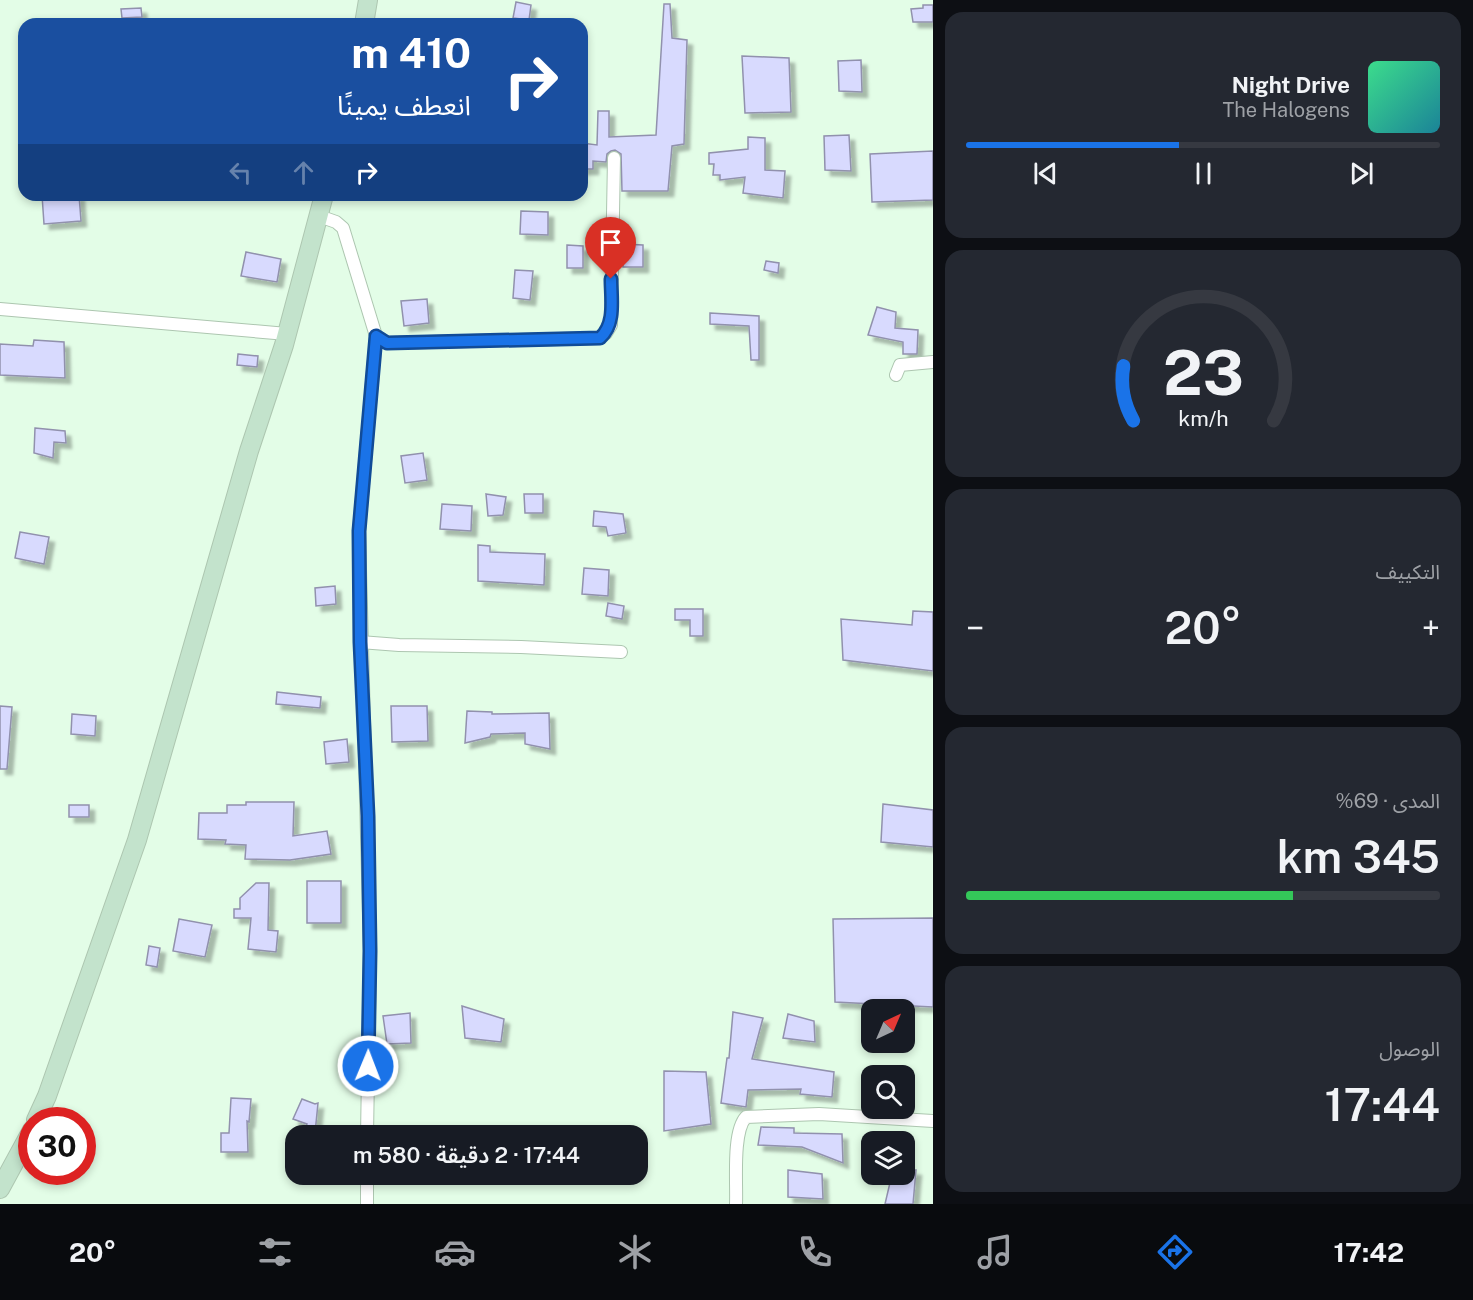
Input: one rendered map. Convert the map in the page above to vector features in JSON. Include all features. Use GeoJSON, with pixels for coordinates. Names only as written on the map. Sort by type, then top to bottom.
{"type":"FeatureCollection","features":[{"type":"Feature","properties":{"kind":"street"},"geometry":{"type":"LineString","coordinates":[[365,18],[368,0]]}},
{"type":"Feature","properties":{"kind":"street"},"geometry":{"type":"LineString","coordinates":[[376,336],[387,343],[600,338],[611,325],[615,158]]}},
{"type":"Feature","properties":{"kind":"street"},"geometry":{"type":"LineString","coordinates":[[41,1107],[137,840],[249,450],[287,334],[323,201]]}},
{"type":"Feature","properties":{"kind":"street"},"geometry":{"type":"LineString","coordinates":[[319,216],[336,222],[343,228],[376,336],[359,531],[360,642],[368,816],[368,1125]]}},
{"type":"Feature","properties":{"kind":"street"},"geometry":{"type":"LineString","coordinates":[[0,309],[287,334]]}},
{"type":"Feature","properties":{"kind":"street"},"geometry":{"type":"LineString","coordinates":[[896,375],[900,365],[933,362]]}},
{"type":"Feature","properties":{"kind":"street"},"geometry":{"type":"LineString","coordinates":[[360,642],[621,652]]}},
{"type":"Feature","properties":{"kind":"street"},"geometry":{"type":"LineString","coordinates":[[736,1204],[737,1145],[741,1123],[746,1117],[819,1114],[933,1121]]}},
{"type":"Feature","properties":{"kind":"street"},"geometry":{"type":"LineString","coordinates":[[1,1186],[18,1155]]}},
{"type":"Feature","properties":{"kind":"street"},"geometry":{"type":"LineString","coordinates":[[367,1185],[367,1204]]}},
{"type":"Feature","properties":{"kind":"building"},"geometry":{"type":"Polygon","coordinates":[[[516,2],[531,5],[529,18],[513,18],[516,2]]]}},
{"type":"Feature","properties":{"kind":"building"},"geometry":{"type":"Polygon","coordinates":[[[664,4],[670,4],[672,38],[687,40],[684,144],[672,146],[668,191],[622,191],[621,154],[615,150],[607,154],[606,162],[593,161],[593,169],[588,169],[588,144],[597,145],[598,111],[609,111],[609,137],[656,135],[664,4]]]}},
{"type":"Feature","properties":{"kind":"building"},"geometry":{"type":"Polygon","coordinates":[[[923,5],[933,5],[933,22],[913,22],[911,9],[923,8],[923,5]]]}},
{"type":"Feature","properties":{"kind":"building"},"geometry":{"type":"Polygon","coordinates":[[[141,8],[142,17],[122,18],[121,9],[141,8]]]}},
{"type":"Feature","properties":{"kind":"building"},"geometry":{"type":"Polygon","coordinates":[[[742,56],[789,58],[791,112],[745,113],[742,56]]]}},
{"type":"Feature","properties":{"kind":"building"},"geometry":{"type":"Polygon","coordinates":[[[861,60],[862,92],[839,91],[838,61],[861,60]]]}},
{"type":"Feature","properties":{"kind":"building"},"geometry":{"type":"Polygon","coordinates":[[[849,135],[851,171],[825,170],[824,136],[849,135]]]}},
{"type":"Feature","properties":{"kind":"building"},"geometry":{"type":"Polygon","coordinates":[[[748,137],[765,138],[765,170],[785,171],[783,198],[743,193],[745,177],[720,180],[720,175],[713,175],[714,164],[709,164],[709,153],[748,149],[748,137]]]}},
{"type":"Feature","properties":{"kind":"building"},"geometry":{"type":"Polygon","coordinates":[[[933,151],[933,200],[872,202],[870,154],[933,151]]]}},
{"type":"Feature","properties":{"kind":"building"},"geometry":{"type":"Polygon","coordinates":[[[42,201],[79,201],[81,221],[44,224],[42,201]]]}},
{"type":"Feature","properties":{"kind":"building"},"geometry":{"type":"Polygon","coordinates":[[[521,211],[548,212],[548,235],[520,234],[521,211]]]}},
{"type":"Feature","properties":{"kind":"building"},"geometry":{"type":"Polygon","coordinates":[[[623,244],[643,245],[643,267],[623,267],[623,244]]]}},
{"type":"Feature","properties":{"kind":"building"},"geometry":{"type":"Polygon","coordinates":[[[567,245],[583,246],[583,268],[567,268],[567,245]]]}},
{"type":"Feature","properties":{"kind":"building"},"geometry":{"type":"Polygon","coordinates":[[[246,252],[281,259],[277,282],[241,276],[246,252]]]}},
{"type":"Feature","properties":{"kind":"building"},"geometry":{"type":"Polygon","coordinates":[[[766,261],[779,263],[778,273],[764,270],[766,261]]]}},
{"type":"Feature","properties":{"kind":"building"},"geometry":{"type":"Polygon","coordinates":[[[515,270],[533,271],[530,300],[513,298],[515,270]]]}},
{"type":"Feature","properties":{"kind":"building"},"geometry":{"type":"Polygon","coordinates":[[[427,299],[429,323],[404,326],[401,301],[427,299]]]}},
{"type":"Feature","properties":{"kind":"building"},"geometry":{"type":"Polygon","coordinates":[[[877,307],[896,312],[895,328],[918,330],[917,354],[903,354],[903,342],[868,335],[877,307]]]}},
{"type":"Feature","properties":{"kind":"building"},"geometry":{"type":"Polygon","coordinates":[[[710,313],[759,316],[759,360],[751,360],[749,326],[710,324],[710,313]]]}},
{"type":"Feature","properties":{"kind":"building"},"geometry":{"type":"Polygon","coordinates":[[[34,340],[64,342],[65,378],[0,375],[0,344],[33,346],[34,340]]]}},
{"type":"Feature","properties":{"kind":"building"},"geometry":{"type":"Polygon","coordinates":[[[238,354],[258,356],[257,367],[237,365],[238,354]]]}},
{"type":"Feature","properties":{"kind":"building"},"geometry":{"type":"Polygon","coordinates":[[[35,428],[65,431],[66,443],[54,442],[53,458],[34,453],[35,428]]]}},
{"type":"Feature","properties":{"kind":"building"},"geometry":{"type":"Polygon","coordinates":[[[423,453],[427,480],[405,483],[401,456],[423,453]]]}},
{"type":"Feature","properties":{"kind":"building"},"geometry":{"type":"Polygon","coordinates":[[[486,494],[506,497],[503,515],[488,516],[486,494]]]}},
{"type":"Feature","properties":{"kind":"building"},"geometry":{"type":"Polygon","coordinates":[[[524,494],[543,494],[543,513],[525,513],[524,494]]]}},
{"type":"Feature","properties":{"kind":"building"},"geometry":{"type":"Polygon","coordinates":[[[442,504],[472,506],[471,531],[440,529],[442,504]]]}},
{"type":"Feature","properties":{"kind":"building"},"geometry":{"type":"Polygon","coordinates":[[[594,511],[623,514],[626,533],[608,536],[606,527],[593,526],[594,511]]]}},
{"type":"Feature","properties":{"kind":"building"},"geometry":{"type":"Polygon","coordinates":[[[20,532],[49,537],[44,564],[15,558],[20,532]]]}},
{"type":"Feature","properties":{"kind":"building"},"geometry":{"type":"Polygon","coordinates":[[[478,545],[490,546],[490,552],[545,554],[544,585],[478,581],[478,545]]]}},
{"type":"Feature","properties":{"kind":"building"},"geometry":{"type":"Polygon","coordinates":[[[584,568],[609,570],[608,596],[582,594],[584,568]]]}},
{"type":"Feature","properties":{"kind":"building"},"geometry":{"type":"Polygon","coordinates":[[[335,586],[336,604],[316,606],[315,588],[335,586]]]}},
{"type":"Feature","properties":{"kind":"building"},"geometry":{"type":"Polygon","coordinates":[[[608,603],[624,606],[622,619],[606,616],[608,603]]]}},
{"type":"Feature","properties":{"kind":"building"},"geometry":{"type":"Polygon","coordinates":[[[675,609],[703,609],[703,636],[690,636],[690,620],[675,620],[675,609]]]}},
{"type":"Feature","properties":{"kind":"building"},"geometry":{"type":"Polygon","coordinates":[[[913,611],[933,612],[933,671],[843,660],[841,619],[912,625],[913,611]]]}},
{"type":"Feature","properties":{"kind":"building"},"geometry":{"type":"Polygon","coordinates":[[[277,692],[321,697],[320,708],[276,704],[277,692]]]}},
{"type":"Feature","properties":{"kind":"building"},"geometry":{"type":"Polygon","coordinates":[[[0,706],[12,707],[7,769],[0,769],[0,706]]]}},
{"type":"Feature","properties":{"kind":"building"},"geometry":{"type":"Polygon","coordinates":[[[391,706],[427,706],[428,741],[392,742],[391,706]]]}},
{"type":"Feature","properties":{"kind":"building"},"geometry":{"type":"Polygon","coordinates":[[[467,711],[492,712],[492,714],[549,713],[550,749],[525,744],[525,733],[491,734],[490,737],[465,743],[467,711]]]}},
{"type":"Feature","properties":{"kind":"building"},"geometry":{"type":"Polygon","coordinates":[[[72,714],[96,716],[95,736],[71,734],[72,714]]]}},
{"type":"Feature","properties":{"kind":"building"},"geometry":{"type":"Polygon","coordinates":[[[347,739],[349,762],[326,764],[324,742],[347,739]]]}},
{"type":"Feature","properties":{"kind":"building"},"geometry":{"type":"Polygon","coordinates":[[[246,802],[294,802],[293,836],[327,831],[331,854],[290,860],[245,859],[246,845],[225,844],[226,840],[198,839],[199,813],[227,813],[227,805],[246,805],[246,802]]]}},
{"type":"Feature","properties":{"kind":"building"},"geometry":{"type":"Polygon","coordinates":[[[883,804],[933,810],[933,847],[881,842],[883,804]]]}},
{"type":"Feature","properties":{"kind":"building"},"geometry":{"type":"Polygon","coordinates":[[[69,805],[89,805],[89,817],[69,817],[69,805]]]}},
{"type":"Feature","properties":{"kind":"building"},"geometry":{"type":"Polygon","coordinates":[[[307,881],[341,881],[341,923],[307,923],[307,881]]]}},
{"type":"Feature","properties":{"kind":"building"},"geometry":{"type":"Polygon","coordinates":[[[256,883],[269,883],[268,930],[278,931],[276,952],[248,949],[251,918],[234,918],[234,909],[240,909],[240,898],[256,883]]]}},
{"type":"Feature","properties":{"kind":"building"},"geometry":{"type":"Polygon","coordinates":[[[933,918],[933,1007],[915,1006],[915,999],[861,999],[861,1003],[835,1002],[833,919],[933,918]]]}},
{"type":"Feature","properties":{"kind":"building"},"geometry":{"type":"Polygon","coordinates":[[[179,919],[212,925],[205,957],[173,951],[179,919]]]}},
{"type":"Feature","properties":{"kind":"building"},"geometry":{"type":"Polygon","coordinates":[[[149,946],[160,948],[157,967],[146,965],[149,946]]]}},
{"type":"Feature","properties":{"kind":"building"},"geometry":{"type":"Polygon","coordinates":[[[462,1006],[504,1019],[501,1042],[465,1038],[462,1006]]]}},
{"type":"Feature","properties":{"kind":"building"},"geometry":{"type":"Polygon","coordinates":[[[733,1012],[763,1018],[752,1059],[834,1072],[832,1097],[800,1094],[801,1089],[748,1090],[746,1107],[721,1103],[727,1058],[729,1058],[733,1012]]]}},
{"type":"Feature","properties":{"kind":"building"},"geometry":{"type":"Polygon","coordinates":[[[410,1013],[411,1043],[387,1044],[383,1016],[410,1013]]]}},
{"type":"Feature","properties":{"kind":"building"},"geometry":{"type":"Polygon","coordinates":[[[788,1014],[814,1021],[815,1042],[783,1038],[788,1014]]]}},
{"type":"Feature","properties":{"kind":"building"},"geometry":{"type":"Polygon","coordinates":[[[664,1071],[706,1072],[711,1124],[664,1131],[664,1071]]]}},
{"type":"Feature","properties":{"kind":"building"},"geometry":{"type":"Polygon","coordinates":[[[231,1098],[251,1099],[249,1122],[247,1121],[248,1152],[221,1152],[221,1133],[229,1133],[231,1098]]]}},
{"type":"Feature","properties":{"kind":"building"},"geometry":{"type":"Polygon","coordinates":[[[302,1099],[318,1103],[316,1125],[307,1125],[293,1119],[302,1099]]]}},
{"type":"Feature","properties":{"kind":"building"},"geometry":{"type":"Polygon","coordinates":[[[761,1127],[794,1128],[794,1133],[842,1134],[843,1163],[802,1147],[758,1145],[761,1127]]]}},
{"type":"Feature","properties":{"kind":"building"},"geometry":{"type":"Polygon","coordinates":[[[788,1170],[822,1174],[823,1199],[788,1197],[788,1170]]]}},
{"type":"Feature","properties":{"kind":"building"},"geometry":{"type":"Polygon","coordinates":[[[889,1185],[915,1185],[913,1204],[885,1204],[889,1185]]]}},
{"type":"Feature","properties":{"kind":"route"},"geometry":{"type":"LineString","coordinates":[[368,1066],[370,951],[368,816],[360,642],[359,531],[376,336],[387,343],[600,338],[611,325],[611,279]]}}]}
